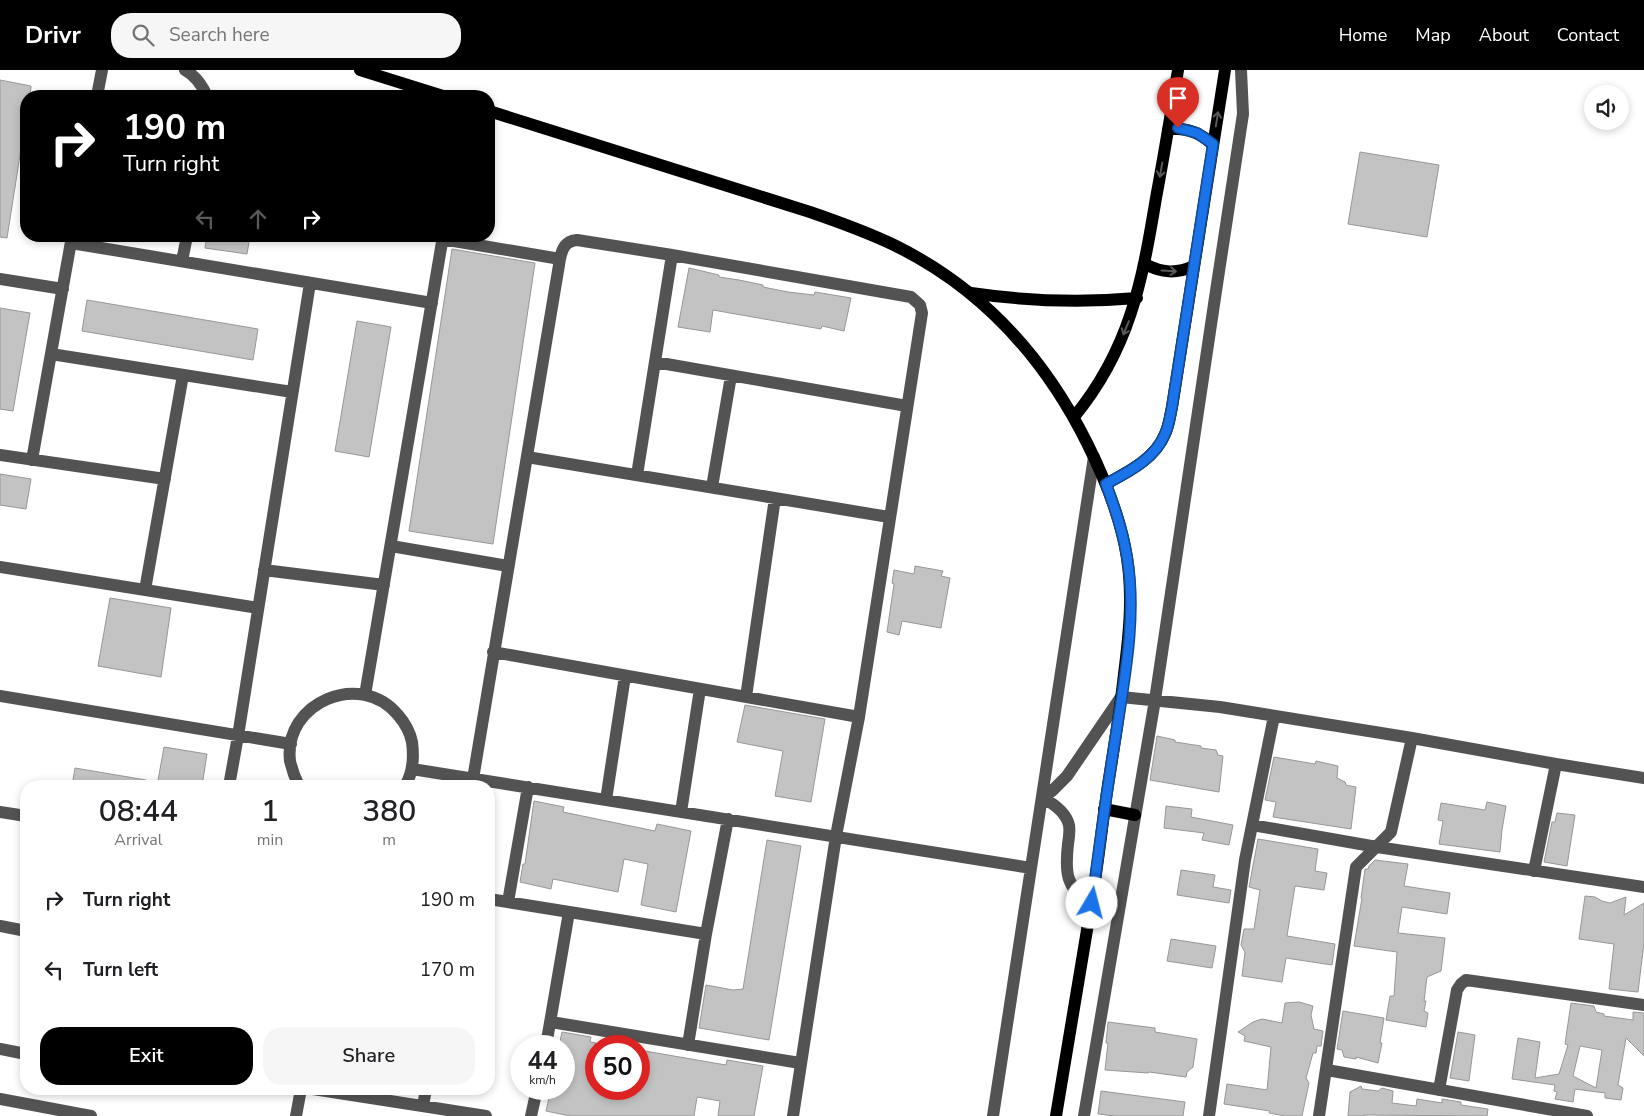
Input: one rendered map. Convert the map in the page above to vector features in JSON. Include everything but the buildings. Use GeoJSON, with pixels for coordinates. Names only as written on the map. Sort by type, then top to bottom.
{"type":"FeatureCollection","features":[{"type":"Feature","properties":{"kind":"main road"},"geometry":{"type":"LineString","coordinates":[[360,70],[424,90]]}},
{"type":"Feature","properties":{"kind":"main road"},"geometry":{"type":"LineString","coordinates":[[1074,417],[1098,387],[1107,370],[1129,320],[1136,298],[1145,264],[1178,70]]}},
{"type":"Feature","properties":{"kind":"main road"},"geometry":{"type":"LineString","coordinates":[[1106,484],[1136,467],[1150,456],[1165,435],[1172,407],[1225,70]]}},
{"type":"Feature","properties":{"kind":"main road"},"geometry":{"type":"LineString","coordinates":[[495,113],[810,212],[852,226],[896,246],[971,293],[1001,320],[1043,369],[1074,417],[1106,484],[1119,519],[1127,557],[1131,620],[1092,903],[1056,1116]]}},
{"type":"Feature","properties":{"kind":"main road"},"geometry":{"type":"LineString","coordinates":[[1168,129],[1188,129],[1213,144]]}},
{"type":"Feature","properties":{"kind":"main road"},"geometry":{"type":"LineString","coordinates":[[1145,264],[1160,271],[1169,272],[1178,272],[1194,266]]}},
{"type":"Feature","properties":{"kind":"main road"},"geometry":{"type":"LineString","coordinates":[[971,293],[1017,299],[1081,302],[1136,298]]}},
{"type":"Feature","properties":{"kind":"main road"},"geometry":{"type":"LineString","coordinates":[[1104,809],[1135,815]]}},
{"type":"Feature","properties":{"kind":"street"},"geometry":{"type":"LineString","coordinates":[[98,90],[102,70]]}},
{"type":"Feature","properties":{"kind":"street"},"geometry":{"type":"LineString","coordinates":[[186,70],[201,84],[204,90]]}},
{"type":"Feature","properties":{"kind":"street"},"geometry":{"type":"LineString","coordinates":[[1084,1116],[1155,700],[1243,114],[1241,70]]}},
{"type":"Feature","properties":{"kind":"street"},"geometry":{"type":"LineString","coordinates":[[473,779],[560,259],[564,246],[576,240],[902,295],[914,299],[920,305],[922,313],[858,717],[836,836],[793,1116]]}},
{"type":"Feature","properties":{"kind":"street"},"geometry":{"type":"LineString","coordinates":[[32,460],[71,242]]}},
{"type":"Feature","properties":{"kind":"street"},"geometry":{"type":"LineString","coordinates":[[87,242],[182,261],[432,303]]}},
{"type":"Feature","properties":{"kind":"street"},"geometry":{"type":"LineString","coordinates":[[182,261],[185,242]]}},
{"type":"Feature","properties":{"kind":"street"},"geometry":{"type":"LineString","coordinates":[[366,695],[442,242]]}},
{"type":"Feature","properties":{"kind":"street"},"geometry":{"type":"LineString","coordinates":[[465,242],[560,259]]}},
{"type":"Feature","properties":{"kind":"street"},"geometry":{"type":"LineString","coordinates":[[637,475],[672,255]]}},
{"type":"Feature","properties":{"kind":"street"},"geometry":{"type":"LineString","coordinates":[[0,279],[63,289]]}},
{"type":"Feature","properties":{"kind":"street"},"geometry":{"type":"LineString","coordinates":[[230,780],[310,283]]}},
{"type":"Feature","properties":{"kind":"street"},"geometry":{"type":"LineString","coordinates":[[51,354],[292,392]]}},
{"type":"Feature","properties":{"kind":"street"},"geometry":{"type":"LineString","coordinates":[[655,362],[907,406]]}},
{"type":"Feature","properties":{"kind":"street"},"geometry":{"type":"LineString","coordinates":[[145,590],[183,375]]}},
{"type":"Feature","properties":{"kind":"street"},"geometry":{"type":"LineString","coordinates":[[712,487],[731,376]]}},
{"type":"Feature","properties":{"kind":"street"},"geometry":{"type":"LineString","coordinates":[[0,455],[165,479]]}},
{"type":"Feature","properties":{"kind":"street"},"geometry":{"type":"LineString","coordinates":[[527,456],[889,517]]}},
{"type":"Feature","properties":{"kind":"street"},"geometry":{"type":"LineString","coordinates":[[993,1116],[1094,457]]}},
{"type":"Feature","properties":{"kind":"street"},"geometry":{"type":"LineString","coordinates":[[746,697],[774,498]]}},
{"type":"Feature","properties":{"kind":"street"},"geometry":{"type":"LineString","coordinates":[[391,546],[508,566]]}},
{"type":"Feature","properties":{"kind":"street"},"geometry":{"type":"LineString","coordinates":[[0,567],[258,608]]}},
{"type":"Feature","properties":{"kind":"street"},"geometry":{"type":"LineString","coordinates":[[264,570],[384,585]]}},
{"type":"Feature","properties":{"kind":"street"},"geometry":{"type":"LineString","coordinates":[[493,652],[858,717]]}},
{"type":"Feature","properties":{"kind":"street"},"geometry":{"type":"LineString","coordinates":[[606,800],[625,676]]}},
{"type":"Feature","properties":{"kind":"street"},"geometry":{"type":"LineString","coordinates":[[681,812],[700,689]]}},
{"type":"Feature","properties":{"kind":"street"},"geometry":{"type":"LineString","coordinates":[[296,780],[290,760],[291,744],[302,718],[318,704],[337,695],[351,693],[381,700],[394,710],[404,722],[411,737],[413,753],[412,769],[407,780]]}},
{"type":"Feature","properties":{"kind":"street"},"geometry":{"type":"LineString","coordinates":[[0,696],[291,744]]}},
{"type":"Feature","properties":{"kind":"street"},"geometry":{"type":"LineString","coordinates":[[1043,798],[1067,776],[1121,697],[1220,707],[1644,778]]}},
{"type":"Feature","properties":{"kind":"street"},"geometry":{"type":"LineString","coordinates":[[1209,1116],[1244,860],[1274,716]]}},
{"type":"Feature","properties":{"kind":"street"},"geometry":{"type":"LineString","coordinates":[[1319,1116],[1356,867],[1391,832],[1412,738]]}},
{"type":"Feature","properties":{"kind":"street"},"geometry":{"type":"LineString","coordinates":[[1534,871],[1556,764]]}},
{"type":"Feature","properties":{"kind":"street"},"geometry":{"type":"LineString","coordinates":[[412,769],[480,780]]}},
{"type":"Feature","properties":{"kind":"street"},"geometry":{"type":"LineString","coordinates":[[495,782],[1031,868]]}},
{"type":"Feature","properties":{"kind":"street"},"geometry":{"type":"LineString","coordinates":[[508,902],[528,787]]}},
{"type":"Feature","properties":{"kind":"street"},"geometry":{"type":"LineString","coordinates":[[1043,798],[1056,806],[1069,824],[1070,833],[1066,860],[1069,882],[1078,895],[1092,903]]}},
{"type":"Feature","properties":{"kind":"street"},"geometry":{"type":"LineString","coordinates":[[0,812],[20,815]]}},
{"type":"Feature","properties":{"kind":"street"},"geometry":{"type":"LineString","coordinates":[[688,1045],[706,934],[728,819]]}},
{"type":"Feature","properties":{"kind":"street"},"geometry":{"type":"LineString","coordinates":[[1252,825],[1377,848],[1644,887]]}},
{"type":"Feature","properties":{"kind":"street"},"geometry":{"type":"LineString","coordinates":[[495,900],[706,934]]}},
{"type":"Feature","properties":{"kind":"street"},"geometry":{"type":"LineString","coordinates":[[548,1035],[569,912]]}},
{"type":"Feature","properties":{"kind":"street"},"geometry":{"type":"LineString","coordinates":[[0,926],[20,929]]}},
{"type":"Feature","properties":{"kind":"street"},"geometry":{"type":"LineString","coordinates":[[1440,1090],[1457,990],[1466,980],[1644,1005]]}},
{"type":"Feature","properties":{"kind":"street"},"geometry":{"type":"LineString","coordinates":[[551,1022],[800,1063]]}},
{"type":"Feature","properties":{"kind":"street"},"geometry":{"type":"LineString","coordinates":[[0,1049],[20,1053]]}},
{"type":"Feature","properties":{"kind":"street"},"geometry":{"type":"LineString","coordinates":[[1327,1070],[1587,1116]]}},
{"type":"Feature","properties":{"kind":"street"},"geometry":{"type":"LineString","coordinates":[[296,1116],[300,1095]]}},
{"type":"Feature","properties":{"kind":"street"},"geometry":{"type":"LineString","coordinates":[[352,1095],[486,1116]]}},
{"type":"Feature","properties":{"kind":"street"},"geometry":{"type":"LineString","coordinates":[[423,1106],[425,1095]]}},
{"type":"Feature","properties":{"kind":"street"},"geometry":{"type":"LineString","coordinates":[[0,1099],[91,1116]]}},
{"type":"Feature","properties":{"kind":"street"},"geometry":{"type":"LineString","coordinates":[[531,1116],[535,1100]]}},
{"type":"Feature","properties":{"kind":"route"},"geometry":{"type":"LineString","coordinates":[[1092,903],[1131,620],[1127,557],[1119,519],[1106,484],[1136,467],[1150,456],[1165,435],[1172,407],[1213,144],[1197,133],[1188,129],[1178,128]]}}]}
